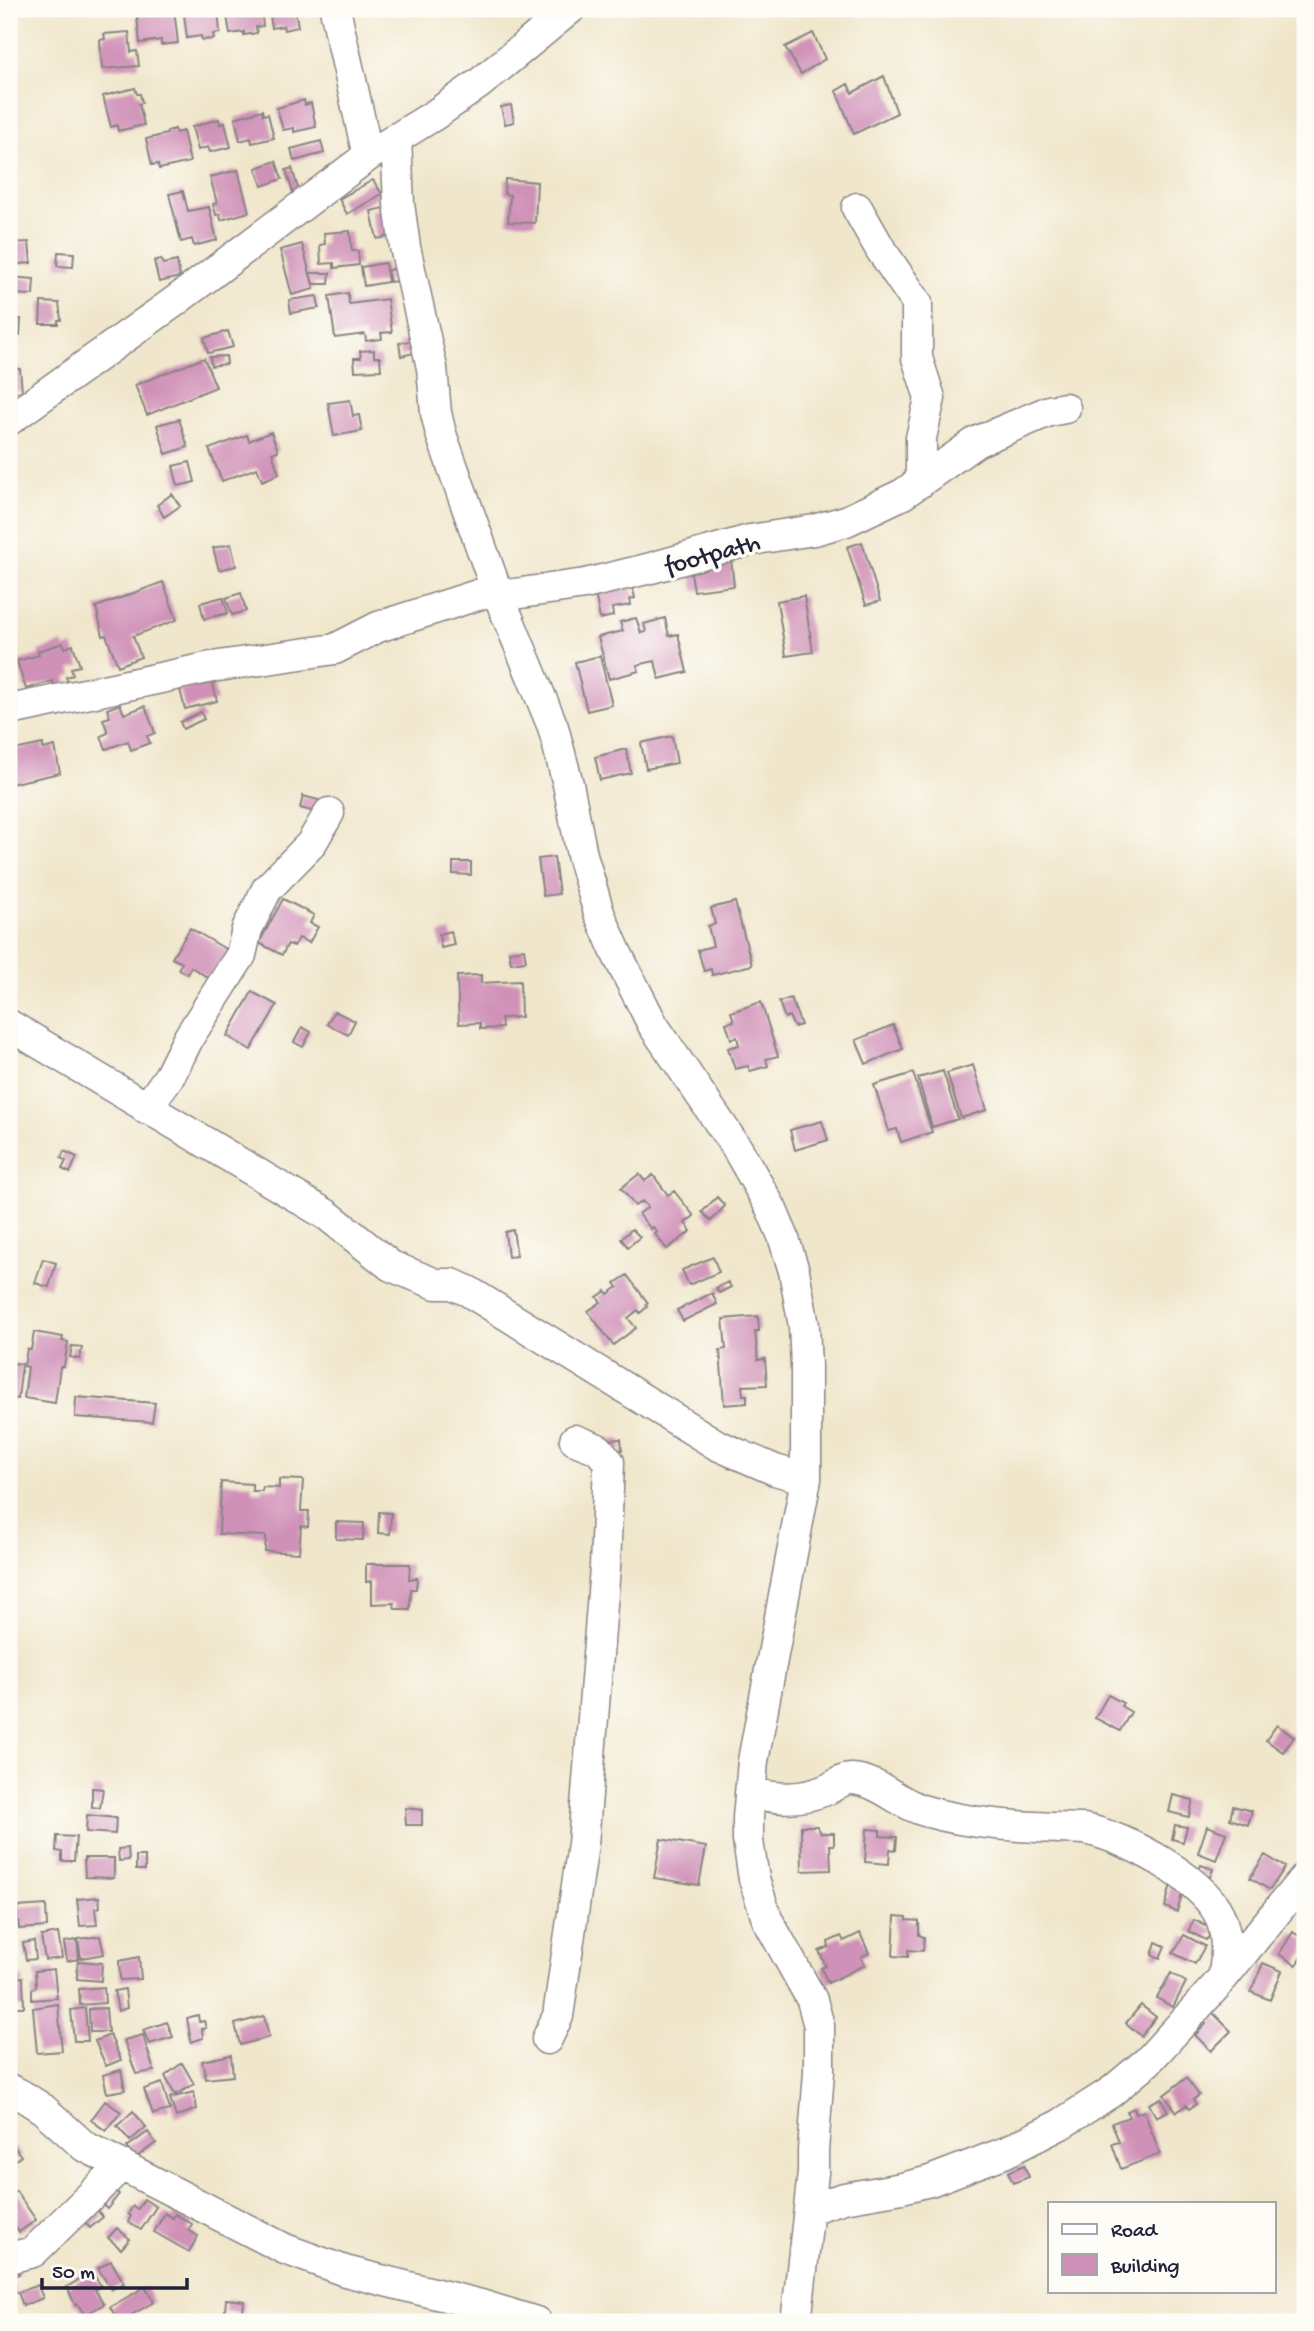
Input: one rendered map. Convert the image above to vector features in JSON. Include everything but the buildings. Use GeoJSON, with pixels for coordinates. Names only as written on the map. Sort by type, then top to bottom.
{"type":"FeatureCollection","features":[{"type":"Feature","properties":{"kind":"street"},"geometry":{"type":"LineString","coordinates":[[335,9],[368,156]]}},
{"type":"Feature","properties":{"kind":"street"},"geometry":{"type":"LineString","coordinates":[[9,420],[174,302],[368,156],[480,83],[570,9]]}},
{"type":"Feature","properties":{"kind":"street"},"geometry":{"type":"LineString","coordinates":[[396,138],[399,204],[405,247],[432,368],[441,435],[496,589],[553,727],[599,913],[615,953],[653,1025],[738,1150],[771,1208],[794,1271],[804,1326],[806,1479],[753,1760],[748,1840],[759,1898],[778,1942],[812,2000],[819,2026],[820,2072],[807,2243],[796,2322]]}},
{"type":"Feature","properties":{"kind":"street"},"geometry":{"type":"LineString","coordinates":[[857,208],[881,250],[918,303],[917,358],[930,398],[921,438],[921,482]]}},
{"type":"Feature","properties":{"kind":"street","name":"footpath"},"geometry":{"type":"LineString","coordinates":[[496,589],[507,594],[555,589],[651,568],[750,540],[814,530],[846,521],[903,494],[976,442],[1049,411],[1065,408]]}},
{"type":"Feature","properties":{"kind":"street"},"geometry":{"type":"LineString","coordinates":[[10,710],[212,667],[335,649],[379,627],[496,589]]}},
{"type":"Feature","properties":{"kind":"street"},"geometry":{"type":"LineString","coordinates":[[146,1109],[170,1075],[189,1037],[241,955],[247,929],[267,889],[311,844],[329,813]]}},
{"type":"Feature","properties":{"kind":"street"},"geometry":{"type":"LineString","coordinates":[[9,1025],[327,1215],[391,1266],[436,1284],[452,1284],[468,1291],[717,1445],[775,1470],[806,1479]]}},
{"type":"Feature","properties":{"kind":"street"},"geometry":{"type":"LineString","coordinates":[[547,2039],[558,2016],[583,1844],[605,1567],[609,1462],[598,1449],[575,1440]]}},
{"type":"Feature","properties":{"kind":"street"},"geometry":{"type":"LineString","coordinates":[[750,1793],[789,1800],[808,1796],[849,1778],[871,1782],[905,1804],[953,1818],[983,1824],[1084,1829],[1110,1836],[1181,1875],[1209,1897],[1222,1920],[1227,1945],[1224,1976]]}},
{"type":"Feature","properties":{"kind":"street"},"geometry":{"type":"LineString","coordinates":[[809,2209],[844,2198],[902,2189],[930,2181],[1006,2152],[1061,2124],[1111,2092],[1148,2061],[1224,1976],[1305,1877]]}},
{"type":"Feature","properties":{"kind":"street"},"geometry":{"type":"LineString","coordinates":[[9,2089],[43,2109],[84,2146],[285,2249],[314,2261],[536,2322]]}},
{"type":"Feature","properties":{"kind":"street"},"geometry":{"type":"LineString","coordinates":[[9,2258],[33,2252],[122,2165]]}}]}
